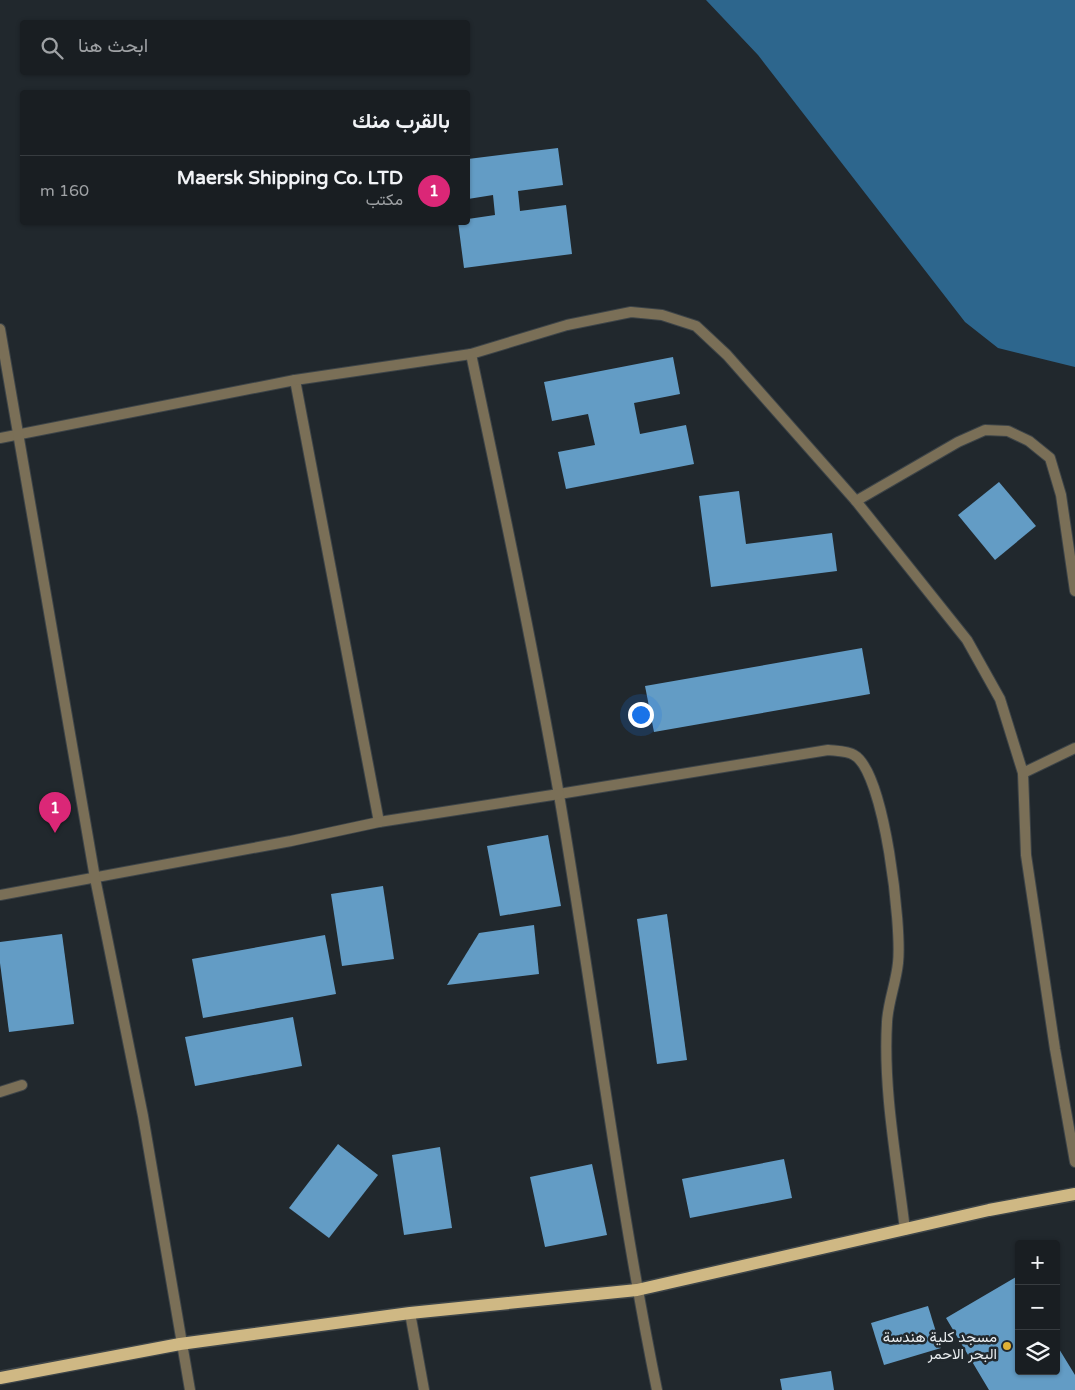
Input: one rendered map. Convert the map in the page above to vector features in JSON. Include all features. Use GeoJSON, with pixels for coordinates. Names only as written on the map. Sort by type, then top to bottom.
{"type":"FeatureCollection","features":[{"type":"Feature","properties":{"kind":"main road"},"geometry":{"type":"LineString","coordinates":[[0,1378],[180,1344],[410,1313],[637,1290],[989,1210],[1075,1194]]}},
{"type":"Feature","properties":{"kind":"street"},"geometry":{"type":"LineString","coordinates":[[0,438],[18,436],[295,380],[471,354],[567,325],[631,312],[662,315],[696,326],[727,355],[856,501],[967,640],[1000,699],[1023,773],[1026,855],[1055,1049],[1075,1162]]}},
{"type":"Feature","properties":{"kind":"street"},"geometry":{"type":"LineString","coordinates":[[0,329],[94,878],[143,1116],[180,1344],[190,1390]]}},
{"type":"Feature","properties":{"kind":"street"},"geometry":{"type":"LineString","coordinates":[[471,354],[511,542],[559,794],[637,1290],[657,1390]]}},
{"type":"Feature","properties":{"kind":"street"},"geometry":{"type":"LineString","coordinates":[[295,380],[379,822]]}},
{"type":"Feature","properties":{"kind":"street"},"geometry":{"type":"LineString","coordinates":[[856,501],[958,442],[985,430],[1008,431],[1029,441],[1050,458],[1061,495],[1075,591]]}},
{"type":"Feature","properties":{"kind":"street"},"geometry":{"type":"LineString","coordinates":[[1023,773],[1075,748]]}},
{"type":"Feature","properties":{"kind":"street"},"geometry":{"type":"LineString","coordinates":[[0,895],[291,841],[379,822],[828,750],[854,755],[869,771],[884,826],[898,913],[898,962],[887,1022],[889,1085],[905,1230]]}},
{"type":"Feature","properties":{"kind":"street"},"geometry":{"type":"LineString","coordinates":[[0,1092],[22,1085]]}},
{"type":"Feature","properties":{"kind":"street"},"geometry":{"type":"LineString","coordinates":[[410,1313],[424,1390]]}},
{"type":"Feature","properties":{"kind":"water"},"geometry":{"type":"Polygon","coordinates":[[[706,0],[1075,0],[1075,367],[998,348],[965,322],[758,55],[706,0]]]}},
{"type":"Feature","properties":{"kind":"building"},"geometry":{"type":"Polygon","coordinates":[[[558,148],[563,185],[518,191],[520,211],[566,205],[572,254],[464,268],[458,225],[470,225],[470,219],[495,215],[493,195],[470,199],[470,159],[558,148]]]}},
{"type":"Feature","properties":{"kind":"building"},"geometry":{"type":"Polygon","coordinates":[[[673,357],[680,394],[634,403],[640,434],[686,425],[694,464],[566,489],[558,452],[595,445],[588,414],[552,421],[544,382],[673,357]]]}},
{"type":"Feature","properties":{"kind":"building"},"geometry":{"type":"Polygon","coordinates":[[[999,482],[1036,526],[995,560],[958,515],[999,482]]]}},
{"type":"Feature","properties":{"kind":"building"},"geometry":{"type":"Polygon","coordinates":[[[739,491],[746,544],[832,533],[837,571],[711,587],[699,496],[739,491]]]}},
{"type":"Feature","properties":{"kind":"building"},"geometry":{"type":"Polygon","coordinates":[[[862,648],[870,694],[654,732],[645,686],[862,648]]]}},
{"type":"Feature","properties":{"kind":"building"},"geometry":{"type":"Polygon","coordinates":[[[548,835],[561,906],[500,916],[487,846],[548,835]]]}},
{"type":"Feature","properties":{"kind":"building"},"geometry":{"type":"Polygon","coordinates":[[[383,886],[394,959],[342,966],[331,894],[383,886]]]}},
{"type":"Feature","properties":{"kind":"building"},"geometry":{"type":"Polygon","coordinates":[[[667,914],[687,1060],[657,1064],[637,919],[667,914]]]}},
{"type":"Feature","properties":{"kind":"building"},"geometry":{"type":"Polygon","coordinates":[[[534,925],[539,974],[447,985],[479,933],[534,925]]]}},
{"type":"Feature","properties":{"kind":"building"},"geometry":{"type":"Polygon","coordinates":[[[62,934],[74,1024],[9,1032],[0,963],[0,942],[62,934]]]}},
{"type":"Feature","properties":{"kind":"building"},"geometry":{"type":"Polygon","coordinates":[[[325,935],[336,994],[203,1018],[192,959],[325,935]]]}},
{"type":"Feature","properties":{"kind":"building"},"geometry":{"type":"Polygon","coordinates":[[[293,1017],[302,1066],[195,1086],[185,1037],[293,1017]]]}},
{"type":"Feature","properties":{"kind":"building"},"geometry":{"type":"Polygon","coordinates":[[[338,1144],[378,1175],[329,1238],[289,1208],[338,1144]]]}},
{"type":"Feature","properties":{"kind":"building"},"geometry":{"type":"Polygon","coordinates":[[[440,1147],[452,1228],[404,1235],[392,1155],[440,1147]]]}},
{"type":"Feature","properties":{"kind":"building"},"geometry":{"type":"Polygon","coordinates":[[[784,1159],[792,1198],[690,1218],[682,1179],[784,1159]]]}},
{"type":"Feature","properties":{"kind":"building"},"geometry":{"type":"Polygon","coordinates":[[[592,1164],[607,1235],[545,1247],[530,1177],[592,1164]]]}},
{"type":"Feature","properties":{"kind":"building"},"geometry":{"type":"Polygon","coordinates":[[[1015,1278],[1015,1375],[1060,1375],[1060,1351],[1075,1375],[1075,1390],[989,1390],[946,1318],[1015,1278]]]}},
{"type":"Feature","properties":{"kind":"building"},"geometry":{"type":"Polygon","coordinates":[[[928,1306],[941,1348],[884,1365],[871,1323],[928,1306]]]}},
{"type":"Feature","properties":{"kind":"building"},"geometry":{"type":"Polygon","coordinates":[[[831,1371],[834,1390],[782,1390],[780,1379],[831,1371]]]}},
{"type":"Feature","properties":{"kind":"place","name":"Maersk Shipping Co. LTD"},"geometry":{"type":"Point","coordinates":[55,833]}},
{"type":"Feature","properties":{"kind":"place","name":"مسجد كلية هندسة البحر الاحمر"},"geometry":{"type":"Point","coordinates":[1007,1346]}}]}
